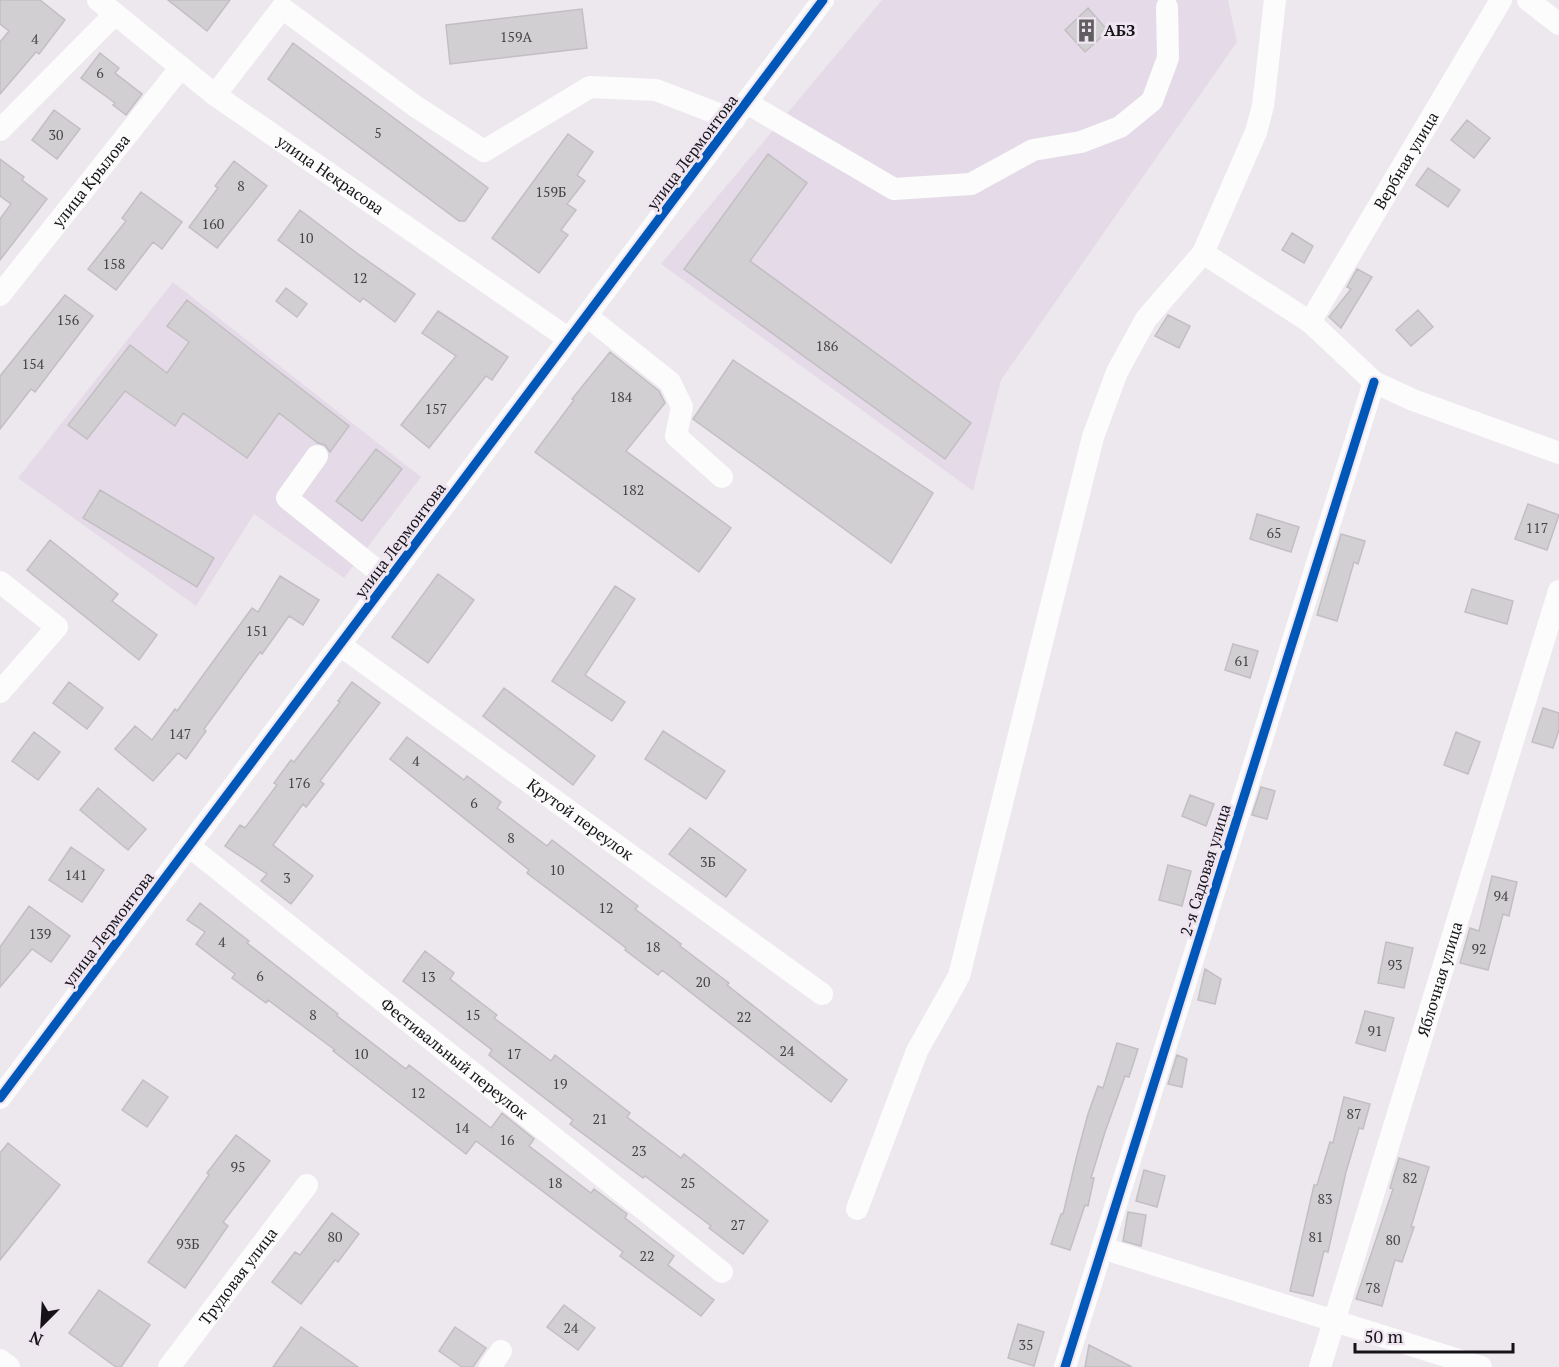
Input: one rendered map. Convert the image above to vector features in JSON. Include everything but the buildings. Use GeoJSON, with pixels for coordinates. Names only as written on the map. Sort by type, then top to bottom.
{"type":"FeatureCollection","features":[{"type":"Feature","properties":{"kind":"street","name":"улица Лермонтова"},"geometry":{"type":"LineString","coordinates":[[0,1098],[823,0]]}},
{"type":"Feature","properties":{"kind":"street"},"geometry":{"type":"LineString","coordinates":[[857,1209],[917,1051],[959,976],[1093,437],[1117,372],[1146,319],[1203,253],[1256,132],[1263,106],[1275,0]]}},
{"type":"Feature","properties":{"kind":"street","name":"Вербная улица"},"geometry":{"type":"LineString","coordinates":[[1310,322],[1502,0]]}},
{"type":"Feature","properties":{"kind":"street"},"geometry":{"type":"LineString","coordinates":[[1528,0],[1559,24]]}},
{"type":"Feature","properties":{"kind":"street"},"geometry":{"type":"LineString","coordinates":[[215,95],[276,4],[415,106],[484,152],[590,87],[656,90],[740,112],[894,189],[970,184],[1033,150],[1081,142],[1119,127],[1152,101],[1168,58],[1167,7]]}},
{"type":"Feature","properties":{"kind":"street"},"geometry":{"type":"LineString","coordinates":[[0,130],[107,7]]}},
{"type":"Feature","properties":{"kind":"street","name":"улица Некрасова"},"geometry":{"type":"LineString","coordinates":[[107,7],[215,95],[569,339]]}},
{"type":"Feature","properties":{"kind":"street","name":"улица Крылова"},"geometry":{"type":"LineString","coordinates":[[0,295],[181,67]]}},
{"type":"Feature","properties":{"kind":"street"},"geometry":{"type":"LineString","coordinates":[[1203,253],[1310,322],[1374,382],[1413,400],[1559,453]]}},
{"type":"Feature","properties":{"kind":"street"},"geometry":{"type":"LineString","coordinates":[[587,316],[670,382],[682,407],[676,436],[722,477]]}},
{"type":"Feature","properties":{"kind":"street","name":"2-я Садовая улица"},"geometry":{"type":"LineString","coordinates":[[1065,1367],[1374,382]]}},
{"type":"Feature","properties":{"kind":"street"},"geometry":{"type":"LineString","coordinates":[[317,456],[287,498],[389,580]]}},
{"type":"Feature","properties":{"kind":"street"},"geometry":{"type":"LineString","coordinates":[[0,582],[57,627],[0,692]]}},
{"type":"Feature","properties":{"kind":"street","name":"Яблочная улица"},"geometry":{"type":"LineString","coordinates":[[1320,1367],[1559,591]]}},
{"type":"Feature","properties":{"kind":"street","name":"Крутой переулок"},"geometry":{"type":"LineString","coordinates":[[340,645],[822,994]]}},
{"type":"Feature","properties":{"kind":"street","name":"Фестивальный переулок"},"geometry":{"type":"LineString","coordinates":[[189,846],[722,1272]]}},
{"type":"Feature","properties":{"kind":"street","name":"Трудовая улица"},"geometry":{"type":"LineString","coordinates":[[169,1367],[307,1185]]}},
{"type":"Feature","properties":{"kind":"street"},"geometry":{"type":"LineString","coordinates":[[1102,1248],[1481,1367]]}},
{"type":"Feature","properties":{"kind":"street"},"geometry":{"type":"LineString","coordinates":[[0,1360],[9,1367]]}},
{"type":"Feature","properties":{"kind":"shaded area"},"geometry":{"type":"Polygon","coordinates":[[[882,0],[1228,0],[1237,42],[1001,380],[973,491],[661,264],[882,0]]]}},
{"type":"Feature","properties":{"kind":"shaded area"},"geometry":{"type":"Polygon","coordinates":[[[173,282],[421,477],[344,578],[254,514],[196,606],[18,478],[173,282]]]}},
{"type":"Feature","properties":{"kind":"cycle path"},"geometry":{"type":"LineString","coordinates":[[0,1098],[823,0]]}},
{"type":"Feature","properties":{"kind":"cycle path"},"geometry":{"type":"LineString","coordinates":[[1065,1367],[1374,382]]}},
{"type":"Feature","properties":{"kind":"place","name":"АБЗ"},"geometry":{"type":"Point","coordinates":[1086,30]}}]}
